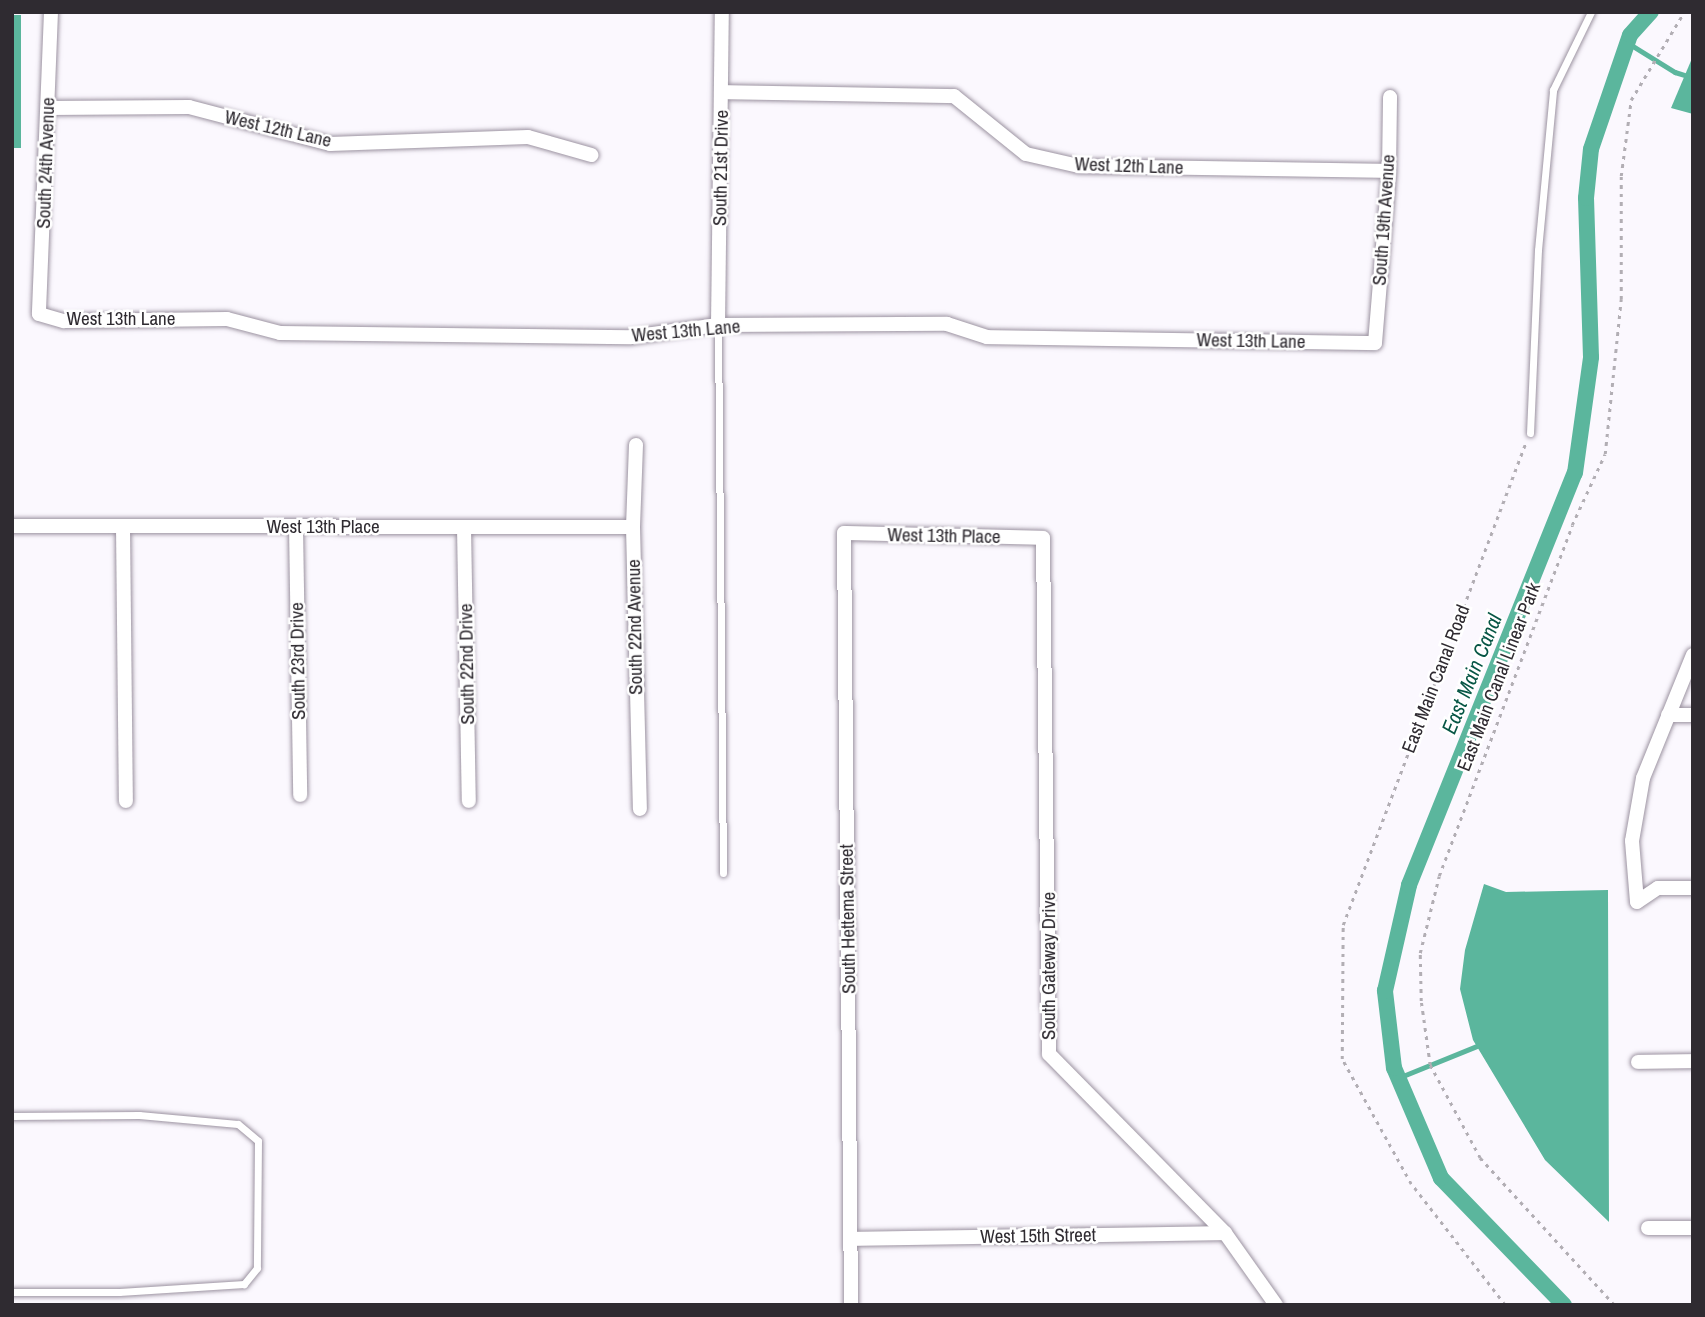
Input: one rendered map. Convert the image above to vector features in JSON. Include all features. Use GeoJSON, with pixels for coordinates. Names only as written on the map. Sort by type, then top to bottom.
{"type":"FeatureCollection","features":[{"type":"Feature","properties":{"kind":"street","name":"South 24th Avenue"},"geometry":{"type":"LineString","coordinates":[[40,314],[51,12]]}},
{"type":"Feature","properties":{"kind":"street","name":"South 21st Drive"},"geometry":{"type":"LineString","coordinates":[[719,325],[722,12]]}},
{"type":"Feature","properties":{"kind":"street","name":"West 12th Lane"},"geometry":{"type":"LineString","coordinates":[[722,92],[954,96],[1026,154],[1079,166],[1389,171]]}},
{"type":"Feature","properties":{"kind":"street","name":"South 19th Avenue"},"geometry":{"type":"LineString","coordinates":[[1375,343],[1389,171],[1390,97]]}},
{"type":"Feature","properties":{"kind":"street","name":"West 12th Lane"},"geometry":{"type":"LineString","coordinates":[[48,108],[189,107],[330,144],[528,137],[591,155]]}},
{"type":"Feature","properties":{"kind":"street","name":"West 13th Lane"},"geometry":{"type":"LineString","coordinates":[[40,314],[64,321],[228,319],[280,333],[631,337],[719,325],[947,324],[988,337],[1375,343]]}},
{"type":"Feature","properties":{"kind":"street","name":"South 22nd Avenue"},"geometry":{"type":"LineString","coordinates":[[636,444],[633,527],[639,810]]}},
{"type":"Feature","properties":{"kind":"street","name":"West 13th Place"},"geometry":{"type":"LineString","coordinates":[[12,526],[633,527]]}},
{"type":"Feature","properties":{"kind":"street"},"geometry":{"type":"LineString","coordinates":[[123,526],[126,801]]}},
{"type":"Feature","properties":{"kind":"street","name":"South 23rd Drive"},"geometry":{"type":"LineString","coordinates":[[296,526],[300,795]]}},
{"type":"Feature","properties":{"kind":"street","name":"South 22nd Drive"},"geometry":{"type":"LineString","coordinates":[[464,527],[469,801]]}},
{"type":"Feature","properties":{"kind":"street","name":"West 13th Place"},"geometry":{"type":"LineString","coordinates":[[844,533],[1043,538]]}},
{"type":"Feature","properties":{"kind":"street","name":"South Hettema Street"},"geometry":{"type":"LineString","coordinates":[[844,533],[850,1305]]}},
{"type":"Feature","properties":{"kind":"street","name":"South Gateway Drive"},"geometry":{"type":"LineString","coordinates":[[1043,538],[1049,1054],[1225,1233],[1276,1305]]}},
{"type":"Feature","properties":{"kind":"street"},"geometry":{"type":"LineString","coordinates":[[1693,655],[1643,778],[1632,841],[1637,902],[1658,888],[1693,888]]}},
{"type":"Feature","properties":{"kind":"street"},"geometry":{"type":"LineString","coordinates":[[1668,715],[1693,715]]}},
{"type":"Feature","properties":{"kind":"street"},"geometry":{"type":"LineString","coordinates":[[1638,1062],[1693,1061]]}},
{"type":"Feature","properties":{"kind":"street"},"geometry":{"type":"LineString","coordinates":[[1648,1228],[1693,1228]]}},
{"type":"Feature","properties":{"kind":"street","name":"West 15th Street"},"geometry":{"type":"LineString","coordinates":[[851,1239],[1225,1233]]}},
{"type":"Feature","properties":{"kind":"lane"},"geometry":{"type":"LineString","coordinates":[[1530,433],[1538,250],[1553,90],[1591,12]]}},
{"type":"Feature","properties":{"kind":"lane"},"geometry":{"type":"LineString","coordinates":[[719,325],[723,873]]}},
{"type":"Feature","properties":{"kind":"lane"},"geometry":{"type":"LineString","coordinates":[[12,1116],[139,1115],[237,1124],[258,1141],[257,1268],[244,1284],[119,1292],[12,1292]]}},
{"type":"Feature","properties":{"kind":"path","name":"East Main Canal Linear Park"},"geometry":{"type":"LineString","coordinates":[[1614,1305],[1480,1158],[1430,1065],[1421,1001],[1420,953],[1439,876],[1572,525],[1605,454],[1621,299],[1621,176],[1631,100],[1684,12]]}},
{"type":"Feature","properties":{"kind":"path","name":"East Main Canal Road"},"geometry":{"type":"LineString","coordinates":[[1505,1305],[1411,1184],[1342,1059],[1343,925],[1530,433]]}},
{"type":"Feature","properties":{"kind":"shaded area"},"geometry":{"type":"Polygon","coordinates":[[[12,15],[21,15],[21,148],[12,148],[12,15]]]}},
{"type":"Feature","properties":{"kind":"shaded area"},"geometry":{"type":"Polygon","coordinates":[[[1693,56],[1693,114],[1671,108],[1693,56]]]}},
{"type":"Feature","properties":{"kind":"shaded area"},"geometry":{"type":"Polygon","coordinates":[[[1484,884],[1506,892],[1608,890],[1609,1222],[1545,1160],[1473,1040],[1460,989],[1465,950],[1484,884]]]}},
{"type":"Feature","properties":{"kind":"waterway","name":"East Main Canal"},"geometry":{"type":"LineString","coordinates":[[1564,1305],[1441,1178],[1394,1068],[1385,991],[1409,885],[1575,473],[1591,357],[1586,198],[1591,149],[1630,35],[1651,12]]}},
{"type":"Feature","properties":{"kind":"waterway"},"geometry":{"type":"LineString","coordinates":[[1628,43],[1675,72],[1685,75]]}},
{"type":"Feature","properties":{"kind":"waterway"},"geometry":{"type":"LineString","coordinates":[[1398,1078],[1477,1046]]}}]}
